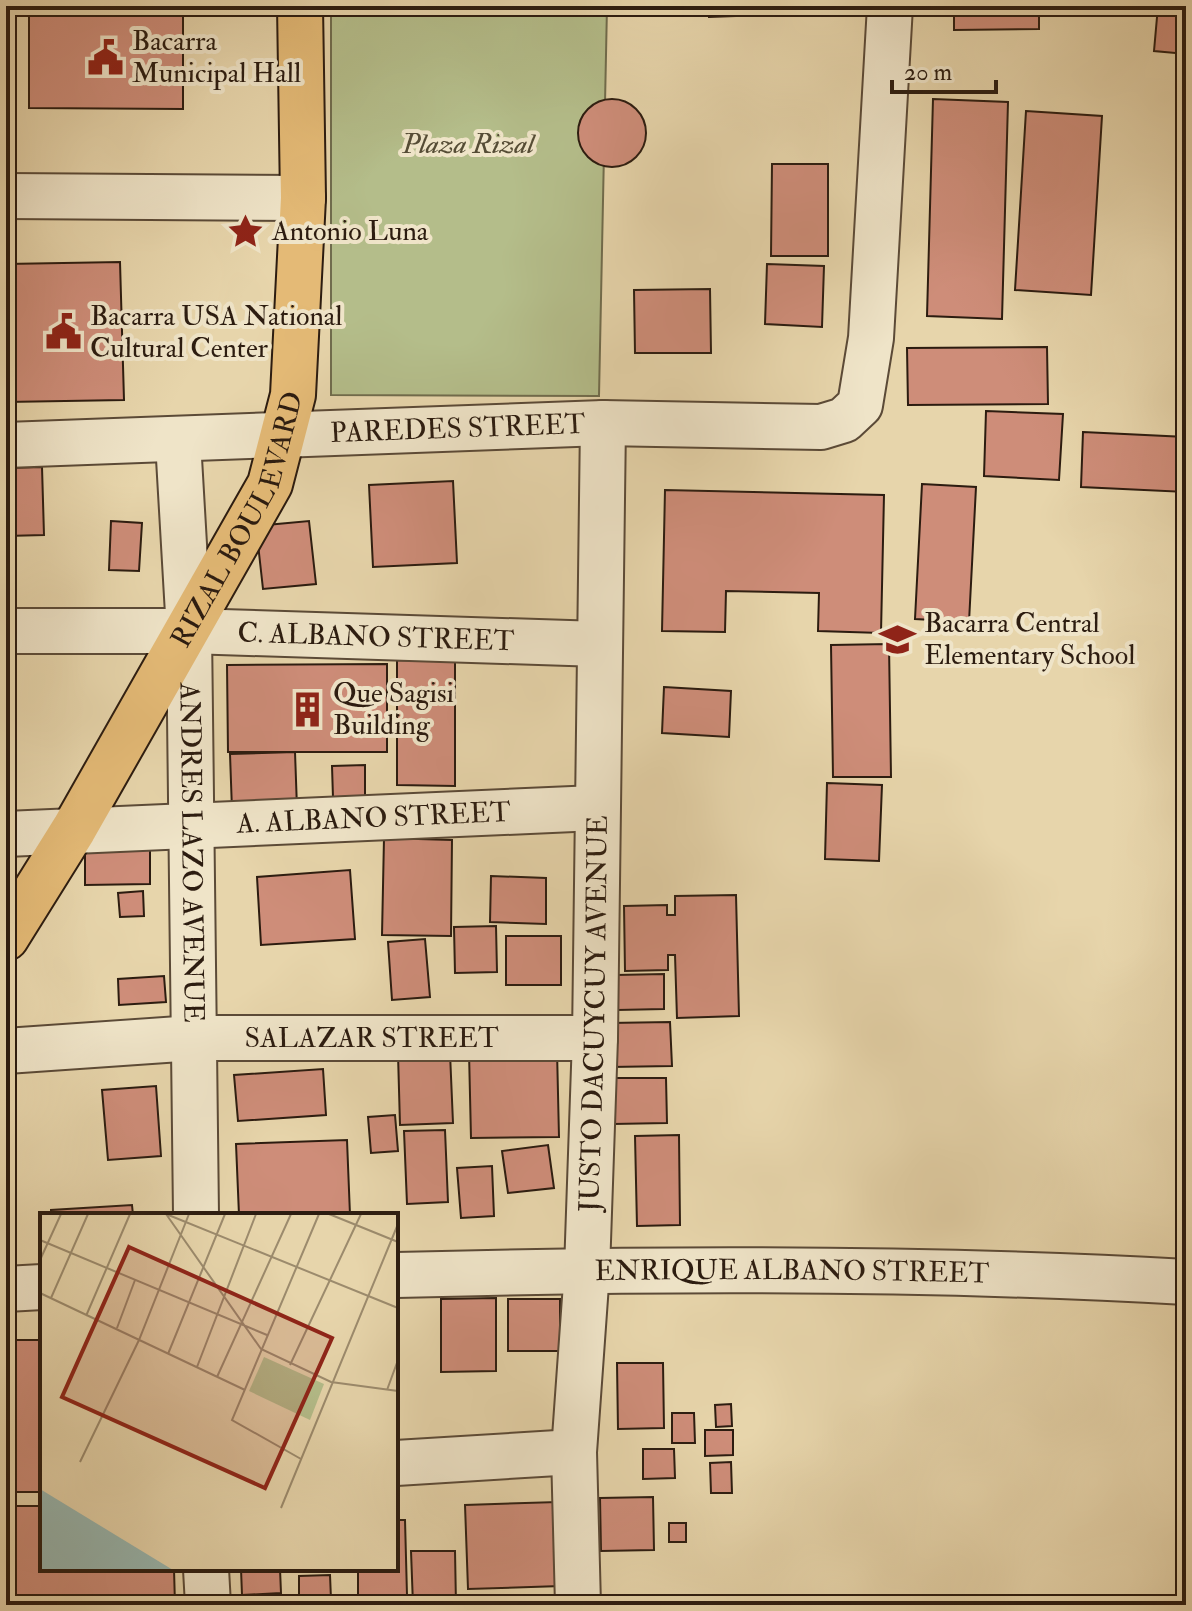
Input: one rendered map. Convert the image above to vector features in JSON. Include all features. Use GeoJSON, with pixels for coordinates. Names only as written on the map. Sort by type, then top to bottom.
{"type":"FeatureCollection","features":[{"type":"Feature","properties":{"kind":"main road","name":"RIZAL BOULEVARD"},"geometry":{"type":"LineString","coordinates":[[6,938],[74,829],[270,484],[293,395],[303,198],[300,6]]}},
{"type":"Feature","properties":{"kind":"street","name":"PAREDES STREET"},"geometry":{"type":"LineString","coordinates":[[6,445],[603,423],[821,427],[844,420],[860,405],[871,338],[890,6]]}},
{"type":"Feature","properties":{"kind":"street"},"geometry":{"type":"LineString","coordinates":[[6,196],[303,198]]}},
{"type":"Feature","properties":{"kind":"street","name":"JUSTO DACUYCUY AVENUE"},"geometry":{"type":"LineString","coordinates":[[578,1605],[574,1452],[587,1270],[595,1038],[603,423]]}},
{"type":"Feature","properties":{"kind":"street","name":"ANDRES LAZO AVENUE"},"geometry":{"type":"LineString","coordinates":[[178,441],[189,631],[196,1213]]}},
{"type":"Feature","properties":{"kind":"street","name":"C. ALBANO STREET"},"geometry":{"type":"LineString","coordinates":[[6,631],[189,631],[600,644]]}},
{"type":"Feature","properties":{"kind":"street","name":"A. ALBANO STREET"},"geometry":{"type":"LineString","coordinates":[[6,834],[74,829],[191,829],[596,808]]}},
{"type":"Feature","properties":{"kind":"street","name":"SALAZAR STREET"},"geometry":{"type":"LineString","coordinates":[[6,1051],[194,1038],[595,1038]]}},
{"type":"Feature","properties":{"kind":"street","name":"ENRIQUE ALBANO STREET"},"geometry":{"type":"LineString","coordinates":[[398,1275],[587,1270],[1048,1274],[1186,1282]]}},
{"type":"Feature","properties":{"kind":"street"},"geometry":{"type":"LineString","coordinates":[[6,1289],[40,1287]]}},
{"type":"Feature","properties":{"kind":"street"},"geometry":{"type":"LineString","coordinates":[[398,1463],[574,1452]]}},
{"type":"Feature","properties":{"kind":"street"},"geometry":{"type":"LineString","coordinates":[[206,1571],[208,1605]]}},
{"type":"Feature","properties":{"kind":"green space","name":"Plaza Rizal"},"geometry":{"type":"Polygon","coordinates":[[[331,6],[607,6],[599,396],[331,395],[331,6]]]}},
{"type":"Feature","properties":{"kind":"building","name":"Bacarra Municipal Hall"},"geometry":{"type":"Polygon","coordinates":[[[29,6],[183,6],[183,109],[29,108],[29,6]]]}},
{"type":"Feature","properties":{"kind":"building"},"geometry":{"type":"Polygon","coordinates":[[[708,6],[765,6],[765,15],[709,17],[708,6]]]}},
{"type":"Feature","properties":{"kind":"building"},"geometry":{"type":"Polygon","coordinates":[[[954,6],[1039,6],[1039,29],[954,30],[954,6]]]}},
{"type":"Feature","properties":{"kind":"building"},"geometry":{"type":"Polygon","coordinates":[[[1158,6],[1186,6],[1186,54],[1154,51],[1158,6]]]}},
{"type":"Feature","properties":{"kind":"building"},"geometry":{"type":"Polygon","coordinates":[[[605,99],[619,99],[631,104],[641,114],[646,133],[641,152],[631,162],[619,167],[605,167],[593,162],[583,152],[578,140],[578,126],[583,114],[593,104],[605,99]]]}},
{"type":"Feature","properties":{"kind":"building"},"geometry":{"type":"Polygon","coordinates":[[[933,99],[1008,102],[1002,319],[927,316],[933,99]]]}},
{"type":"Feature","properties":{"kind":"building"},"geometry":{"type":"Polygon","coordinates":[[[1026,111],[1102,116],[1091,295],[1015,290],[1026,111]]]}},
{"type":"Feature","properties":{"kind":"building"},"geometry":{"type":"Polygon","coordinates":[[[772,164],[828,164],[828,256],[771,256],[772,164]]]}},
{"type":"Feature","properties":{"kind":"building","name":"Bacarra USA National Cultural Center"},"geometry":{"type":"Polygon","coordinates":[[[120,262],[124,400],[6,402],[6,264],[120,262]]]}},
{"type":"Feature","properties":{"kind":"building"},"geometry":{"type":"Polygon","coordinates":[[[767,264],[824,266],[822,327],[765,324],[767,264]]]}},
{"type":"Feature","properties":{"kind":"building"},"geometry":{"type":"Polygon","coordinates":[[[710,289],[711,353],[635,353],[634,290],[710,289]]]}},
{"type":"Feature","properties":{"kind":"building"},"geometry":{"type":"Polygon","coordinates":[[[1047,347],[1048,404],[908,405],[907,348],[1047,347]]]}},
{"type":"Feature","properties":{"kind":"building"},"geometry":{"type":"Polygon","coordinates":[[[986,411],[1063,414],[1059,480],[984,476],[986,411]]]}},
{"type":"Feature","properties":{"kind":"building"},"geometry":{"type":"Polygon","coordinates":[[[1083,432],[1186,437],[1186,492],[1081,487],[1083,432]]]}},
{"type":"Feature","properties":{"kind":"building"},"geometry":{"type":"Polygon","coordinates":[[[42,467],[44,535],[6,536],[6,468],[42,467]]]}},
{"type":"Feature","properties":{"kind":"building"},"geometry":{"type":"Polygon","coordinates":[[[453,481],[457,563],[373,567],[369,485],[453,481]]]}},
{"type":"Feature","properties":{"kind":"building"},"geometry":{"type":"Polygon","coordinates":[[[922,484],[976,487],[969,622],[915,619],[922,484]]]}},
{"type":"Feature","properties":{"kind":"building"},"geometry":{"type":"Polygon","coordinates":[[[665,490],[884,495],[881,633],[818,631],[819,593],[726,591],[725,632],[662,631],[665,490]]]}},
{"type":"Feature","properties":{"kind":"building"},"geometry":{"type":"Polygon","coordinates":[[[111,521],[142,523],[139,571],[109,570],[111,521]]]}},
{"type":"Feature","properties":{"kind":"building"},"geometry":{"type":"Polygon","coordinates":[[[309,521],[316,584],[263,589],[256,526],[309,521]]]}},
{"type":"Feature","properties":{"kind":"building"},"geometry":{"type":"Polygon","coordinates":[[[889,644],[891,777],[833,777],[831,645],[889,644]]]}},
{"type":"Feature","properties":{"kind":"building"},"geometry":{"type":"Polygon","coordinates":[[[397,660],[455,661],[455,786],[397,785],[397,660]]]}},
{"type":"Feature","properties":{"kind":"building","name":"Que Sagisi Building"},"geometry":{"type":"Polygon","coordinates":[[[387,664],[387,752],[228,752],[227,665],[387,664]]]}},
{"type":"Feature","properties":{"kind":"building"},"geometry":{"type":"Polygon","coordinates":[[[664,687],[731,691],[729,737],[662,733],[664,687]]]}},
{"type":"Feature","properties":{"kind":"building"},"geometry":{"type":"Polygon","coordinates":[[[295,752],[297,808],[232,810],[230,754],[295,752]]]}},
{"type":"Feature","properties":{"kind":"building"},"geometry":{"type":"Polygon","coordinates":[[[365,765],[365,797],[333,798],[332,766],[365,765]]]}},
{"type":"Feature","properties":{"kind":"building"},"geometry":{"type":"Polygon","coordinates":[[[827,783],[882,785],[879,861],[825,859],[827,783]]]}},
{"type":"Feature","properties":{"kind":"building"},"geometry":{"type":"Polygon","coordinates":[[[85,834],[150,834],[150,884],[85,885],[85,834]]]}},
{"type":"Feature","properties":{"kind":"building"},"geometry":{"type":"Polygon","coordinates":[[[384,838],[452,840],[451,936],[382,935],[384,838]]]}},
{"type":"Feature","properties":{"kind":"building"},"geometry":{"type":"Polygon","coordinates":[[[350,870],[355,939],[261,945],[257,877],[350,870]]]}},
{"type":"Feature","properties":{"kind":"building"},"geometry":{"type":"Polygon","coordinates":[[[491,876],[546,878],[546,924],[490,922],[491,876]]]}},
{"type":"Feature","properties":{"kind":"building"},"geometry":{"type":"Polygon","coordinates":[[[143,891],[144,916],[120,917],[118,893],[143,891]]]}},
{"type":"Feature","properties":{"kind":"building"},"geometry":{"type":"Polygon","coordinates":[[[736,895],[739,1016],[677,1018],[675,955],[668,955],[668,970],[625,971],[624,906],[667,905],[667,915],[675,915],[675,896],[736,895]]]}},
{"type":"Feature","properties":{"kind":"building"},"geometry":{"type":"Polygon","coordinates":[[[496,926],[497,972],[455,973],[454,927],[496,926]]]}},
{"type":"Feature","properties":{"kind":"building"},"geometry":{"type":"Polygon","coordinates":[[[506,936],[561,936],[561,985],[506,985],[506,936]]]}},
{"type":"Feature","properties":{"kind":"building"},"geometry":{"type":"Polygon","coordinates":[[[425,939],[430,997],[392,1000],[388,942],[425,939]]]}},
{"type":"Feature","properties":{"kind":"building"},"geometry":{"type":"Polygon","coordinates":[[[664,974],[664,1009],[617,1010],[616,975],[664,974]]]}},
{"type":"Feature","properties":{"kind":"building"},"geometry":{"type":"Polygon","coordinates":[[[164,976],[166,1002],[119,1005],[118,979],[164,976]]]}},
{"type":"Feature","properties":{"kind":"building"},"geometry":{"type":"Polygon","coordinates":[[[670,1022],[672,1066],[610,1067],[609,1023],[670,1022]]]}},
{"type":"Feature","properties":{"kind":"building"},"geometry":{"type":"Polygon","coordinates":[[[557,1050],[559,1137],[471,1138],[469,1052],[557,1050]]]}},
{"type":"Feature","properties":{"kind":"building"},"geometry":{"type":"Polygon","coordinates":[[[450,1053],[453,1123],[400,1125],[398,1054],[450,1053]]]}},
{"type":"Feature","properties":{"kind":"building"},"geometry":{"type":"Polygon","coordinates":[[[323,1069],[326,1115],[238,1121],[234,1075],[323,1069]]]}},
{"type":"Feature","properties":{"kind":"building"},"geometry":{"type":"Polygon","coordinates":[[[612,1078],[666,1078],[667,1123],[613,1124],[612,1078]]]}},
{"type":"Feature","properties":{"kind":"building"},"geometry":{"type":"Polygon","coordinates":[[[156,1086],[161,1156],[108,1160],[102,1090],[156,1086]]]}},
{"type":"Feature","properties":{"kind":"building"},"geometry":{"type":"Polygon","coordinates":[[[395,1115],[398,1151],[371,1153],[368,1117],[395,1115]]]}},
{"type":"Feature","properties":{"kind":"building"},"geometry":{"type":"Polygon","coordinates":[[[445,1130],[448,1202],[407,1204],[404,1131],[445,1130]]]}},
{"type":"Feature","properties":{"kind":"building"},"geometry":{"type":"Polygon","coordinates":[[[679,1135],[680,1225],[637,1226],[635,1136],[679,1135]]]}},
{"type":"Feature","properties":{"kind":"building"},"geometry":{"type":"Polygon","coordinates":[[[347,1140],[350,1213],[239,1213],[236,1144],[347,1140]]]}},
{"type":"Feature","properties":{"kind":"building"},"geometry":{"type":"Polygon","coordinates":[[[548,1145],[554,1188],[508,1193],[502,1151],[548,1145]]]}},
{"type":"Feature","properties":{"kind":"building"},"geometry":{"type":"Polygon","coordinates":[[[492,1166],[494,1216],[461,1218],[457,1168],[492,1166]]]}},
{"type":"Feature","properties":{"kind":"building"},"geometry":{"type":"Polygon","coordinates":[[[132,1205],[133,1213],[51,1213],[51,1210],[132,1205]]]}},
{"type":"Feature","properties":{"kind":"building"},"geometry":{"type":"Polygon","coordinates":[[[496,1298],[496,1371],[441,1372],[441,1299],[496,1298]]]}},
{"type":"Feature","properties":{"kind":"building"},"geometry":{"type":"Polygon","coordinates":[[[508,1299],[560,1299],[560,1351],[508,1351],[508,1299]]]}},
{"type":"Feature","properties":{"kind":"building"},"geometry":{"type":"Polygon","coordinates":[[[14,1340],[40,1340],[40,1492],[14,1492],[14,1340]]]}},
{"type":"Feature","properties":{"kind":"building"},"geometry":{"type":"Polygon","coordinates":[[[617,1363],[663,1363],[664,1428],[618,1429],[617,1363]]]}},
{"type":"Feature","properties":{"kind":"building"},"geometry":{"type":"Polygon","coordinates":[[[731,1404],[732,1426],[716,1427],[715,1405],[731,1404]]]}},
{"type":"Feature","properties":{"kind":"building"},"geometry":{"type":"Polygon","coordinates":[[[672,1413],[694,1413],[695,1443],[672,1443],[672,1413]]]}},
{"type":"Feature","properties":{"kind":"building"},"geometry":{"type":"Polygon","coordinates":[[[705,1430],[733,1430],[733,1455],[705,1456],[705,1430]]]}},
{"type":"Feature","properties":{"kind":"building"},"geometry":{"type":"Polygon","coordinates":[[[643,1449],[674,1449],[675,1478],[643,1479],[643,1449]]]}},
{"type":"Feature","properties":{"kind":"building"},"geometry":{"type":"Polygon","coordinates":[[[731,1462],[732,1493],[711,1493],[710,1463],[731,1462]]]}},
{"type":"Feature","properties":{"kind":"building"},"geometry":{"type":"Polygon","coordinates":[[[653,1497],[654,1550],[601,1551],[600,1498],[653,1497]]]}},
{"type":"Feature","properties":{"kind":"building"},"geometry":{"type":"Polygon","coordinates":[[[558,1502],[561,1586],[468,1589],[465,1505],[558,1502]]]}},
{"type":"Feature","properties":{"kind":"building"},"geometry":{"type":"Polygon","coordinates":[[[15,1506],[40,1506],[40,1571],[174,1571],[175,1605],[16,1605],[15,1506]]]}},
{"type":"Feature","properties":{"kind":"building"},"geometry":{"type":"Polygon","coordinates":[[[398,1520],[405,1520],[407,1595],[358,1596],[358,1571],[398,1571],[398,1520]]]}},
{"type":"Feature","properties":{"kind":"building"},"geometry":{"type":"Polygon","coordinates":[[[669,1523],[686,1523],[686,1542],[669,1542],[669,1523]]]}},
{"type":"Feature","properties":{"kind":"building"},"geometry":{"type":"Polygon","coordinates":[[[411,1551],[455,1551],[456,1605],[413,1605],[411,1551]]]}},
{"type":"Feature","properties":{"kind":"building"},"geometry":{"type":"Polygon","coordinates":[[[241,1571],[280,1571],[281,1593],[242,1595],[241,1571]]]}},
{"type":"Feature","properties":{"kind":"building"},"geometry":{"type":"Polygon","coordinates":[[[330,1575],[331,1599],[299,1600],[299,1576],[330,1575]]]}},
{"type":"Feature","properties":{"kind":"building"},"geometry":{"type":"Polygon","coordinates":[[[292,1598],[292,1605],[236,1605],[235,1599],[292,1598]]]}},
{"type":"Feature","properties":{"kind":"place","name":"Bacarra Municipal Hall"},"geometry":{"type":"Point","coordinates":[106,57]}},
{"type":"Feature","properties":{"kind":"place","name":"Antonio Luna"},"geometry":{"type":"Point","coordinates":[246,231]}},
{"type":"Feature","properties":{"kind":"place","name":"Bacarra USA National Cultural Center"},"geometry":{"type":"Point","coordinates":[64,332]}},
{"type":"Feature","properties":{"kind":"place","name":"Bacarra Central Elementary School"},"geometry":{"type":"Point","coordinates":[898,639]}},
{"type":"Feature","properties":{"kind":"place","name":"Que Sagisi Building"},"geometry":{"type":"Point","coordinates":[307,709]}}]}
